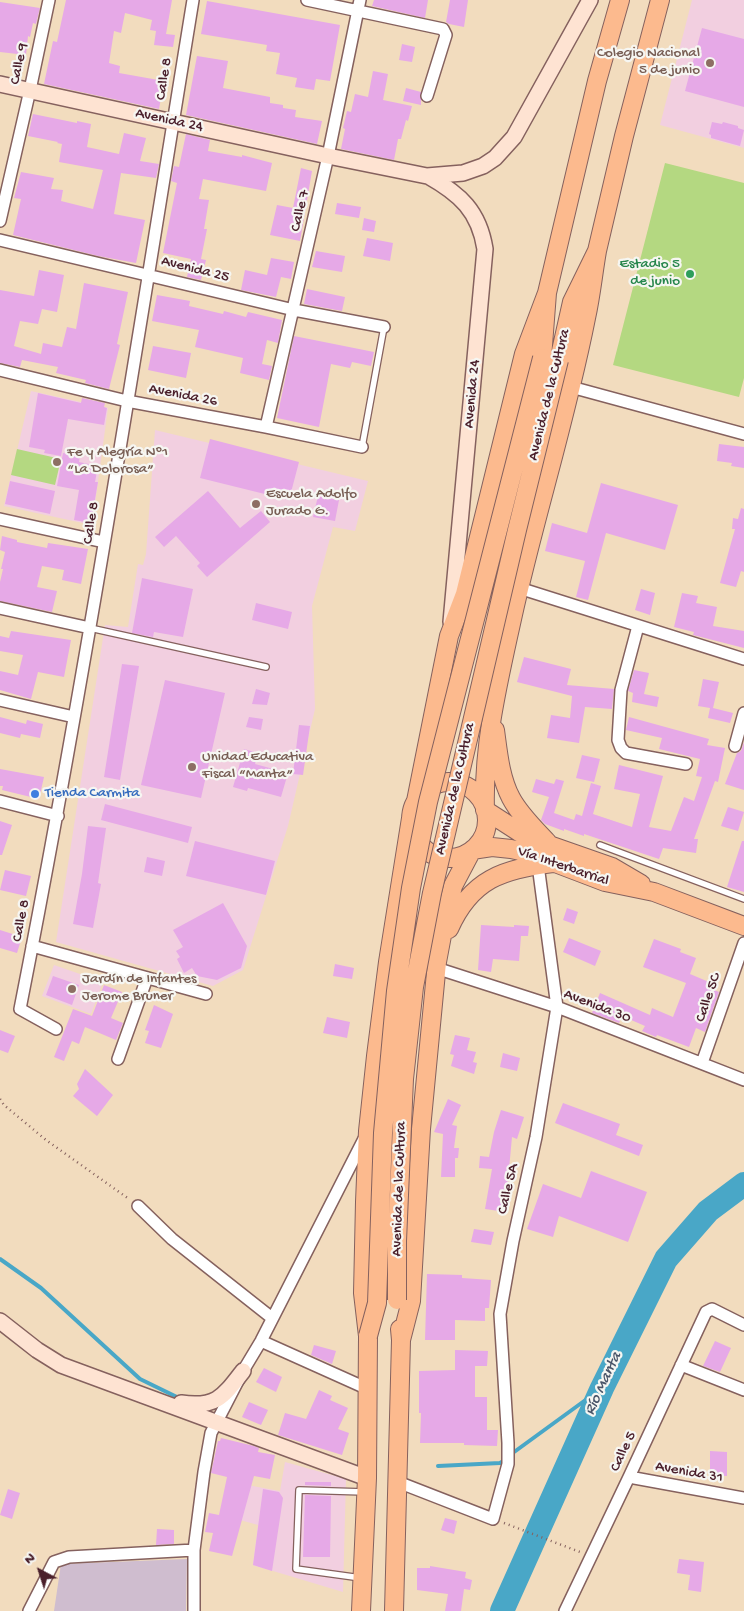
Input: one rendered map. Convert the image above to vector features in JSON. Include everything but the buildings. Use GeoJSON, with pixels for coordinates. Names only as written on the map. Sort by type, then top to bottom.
{"type":"FeatureCollection","features":[{"type":"Feature","properties":{"kind":"main road","name":"Avenida 24"},"geometry":{"type":"LineString","coordinates":[[0,84],[328,156],[426,176],[447,176],[474,170],[495,158],[506,148],[514,138],[590,0]]}},
{"type":"Feature","properties":{"kind":"main road","name":"Avenida de la Cultura"},"geometry":{"type":"LineString","coordinates":[[361,1611],[368,1389],[368,1336],[363,1293],[364,1202],[368,1131],[388,962],[414,807],[449,636],[465,594],[524,354],[547,293],[596,81],[620,0]]}},
{"type":"Feature","properties":{"kind":"main road","name":"Avenida de la Cultura"},"geometry":{"type":"LineString","coordinates":[[401,1340],[411,1301],[421,1129],[437,965],[446,914],[453,886],[472,850],[480,842],[485,832],[487,821],[485,810],[486,762],[492,708],[519,588],[571,387],[586,318],[597,251],[660,0]]}},
{"type":"Feature","properties":{"kind":"main road","name":"Avenida 24"},"geometry":{"type":"LineString","coordinates":[[426,176],[446,186],[466,204],[478,222],[485,249],[449,636]]}},
{"type":"Feature","properties":{"kind":"main road","name":"Avenida de la Cultura"},"geometry":{"type":"LineString","coordinates":[[368,1336],[377,1302],[383,1133],[396,991],[411,888],[428,802],[550,359],[572,302],[597,251]]}},
{"type":"Feature","properties":{"kind":"main road","name":"Avenida de la Cultura"},"geometry":{"type":"LineString","coordinates":[[394,1611],[401,1340],[397,1300],[397,1241],[404,1079],[414,987],[434,885],[519,520],[550,359],[547,293]]}},
{"type":"Feature","properties":{"kind":"main road"},"geometry":{"type":"LineString","coordinates":[[437,965],[450,927],[464,901],[472,893],[488,880],[498,875],[548,858],[526,819],[511,798],[502,776],[492,708]]}},
{"type":"Feature","properties":{"kind":"main road"},"geometry":{"type":"LineString","coordinates":[[414,807],[424,791],[435,785],[447,782],[460,784],[471,789],[480,798],[485,810]]}},
{"type":"Feature","properties":{"kind":"main road","name":"Vía Interbarrial"},"geometry":{"type":"LineString","coordinates":[[414,807],[411,824],[414,834],[428,852],[439,856],[450,858],[472,850],[492,847],[529,853],[548,858],[605,882],[654,892],[744,926]]}},
{"type":"Feature","properties":{"kind":"main road","name":"Vía Interbarrial"},"geometry":{"type":"LineString","coordinates":[[485,810],[518,832],[548,858]]}},
{"type":"Feature","properties":{"kind":"main road"},"geometry":{"type":"LineString","coordinates":[[0,1321],[37,1350],[61,1365],[216,1422],[366,1485]]}},
{"type":"Feature","properties":{"kind":"main road"},"geometry":{"type":"LineString","coordinates":[[157,1399],[194,1405],[206,1404],[217,1400],[228,1390],[243,1371]]}},
{"type":"Feature","properties":{"kind":"street","name":"Calle 9"},"geometry":{"type":"LineString","coordinates":[[0,221],[30,90],[48,0]]}},
{"type":"Feature","properties":{"kind":"street","name":"Calle 8"},"geometry":{"type":"LineString","coordinates":[[56,1029],[20,1009],[58,816],[193,0]]}},
{"type":"Feature","properties":{"kind":"street"},"geometry":{"type":"LineString","coordinates":[[307,0],[359,6],[441,27],[446,35],[428,96]]}},
{"type":"Feature","properties":{"kind":"street","name":"Calle 7"},"geometry":{"type":"LineString","coordinates":[[266,427],[294,310],[359,6]]}},
{"type":"Feature","properties":{"kind":"street","name":"Avenida 25"},"geometry":{"type":"LineString","coordinates":[[0,240],[294,310],[384,327]]}},
{"type":"Feature","properties":{"kind":"street","name":"Avenida 26"},"geometry":{"type":"LineString","coordinates":[[0,370],[127,401],[362,447]]}},
{"type":"Feature","properties":{"kind":"street"},"geometry":{"type":"LineString","coordinates":[[571,387],[744,434]]}},
{"type":"Feature","properties":{"kind":"street"},"geometry":{"type":"LineString","coordinates":[[0,519],[104,542]]}},
{"type":"Feature","properties":{"kind":"street"},"geometry":{"type":"LineString","coordinates":[[519,588],[744,659]]}},
{"type":"Feature","properties":{"kind":"street"},"geometry":{"type":"LineString","coordinates":[[0,608],[90,628]]}},
{"type":"Feature","properties":{"kind":"street"},"geometry":{"type":"LineString","coordinates":[[638,626],[621,690],[618,740],[621,748],[626,753],[686,764]]}},
{"type":"Feature","properties":{"kind":"street"},"geometry":{"type":"LineString","coordinates":[[0,700],[74,717]]}},
{"type":"Feature","properties":{"kind":"street"},"geometry":{"type":"LineString","coordinates":[[735,746],[744,713]]}},
{"type":"Feature","properties":{"kind":"street"},"geometry":{"type":"LineString","coordinates":[[0,801],[58,816]]}},
{"type":"Feature","properties":{"kind":"street","name":"Calle 5A"},"geometry":{"type":"LineString","coordinates":[[496,1520],[508,1464],[500,1314],[513,1241],[536,1137],[557,1007],[548,858]]}},
{"type":"Feature","properties":{"kind":"street","name":"Calle 5C"},"geometry":{"type":"LineString","coordinates":[[702,1064],[744,943]]}},
{"type":"Feature","properties":{"kind":"street"},"geometry":{"type":"LineString","coordinates":[[32,946],[206,994]]}},
{"type":"Feature","properties":{"kind":"street","name":"Avenida 30"},"geometry":{"type":"LineString","coordinates":[[437,965],[557,1007],[744,1080]]}},
{"type":"Feature","properties":{"kind":"street"},"geometry":{"type":"LineString","coordinates":[[118,1059],[147,978]]}},
{"type":"Feature","properties":{"kind":"street"},"geometry":{"type":"LineString","coordinates":[[194,1611],[194,1550],[211,1433],[243,1371],[262,1341],[368,1131]]}},
{"type":"Feature","properties":{"kind":"street"},"geometry":{"type":"LineString","coordinates":[[138,1206],[172,1239],[272,1318]]}},
{"type":"Feature","properties":{"kind":"street","name":"Calle 5"},"geometry":{"type":"LineString","coordinates":[[565,1611],[706,1312],[712,1309],[744,1325]]}},
{"type":"Feature","properties":{"kind":"street"},"geometry":{"type":"LineString","coordinates":[[262,1341],[368,1389]]}},
{"type":"Feature","properties":{"kind":"street"},"geometry":{"type":"LineString","coordinates":[[681,1365],[744,1390]]}},
{"type":"Feature","properties":{"kind":"street","name":"Avenida 31"},"geometry":{"type":"LineString","coordinates":[[629,1477],[744,1498]]}},
{"type":"Feature","properties":{"kind":"street"},"geometry":{"type":"LineString","coordinates":[[398,1482],[496,1520]]}},
{"type":"Feature","properties":{"kind":"street"},"geometry":{"type":"LineString","coordinates":[[29,1611],[54,1562],[69,1558],[194,1550]]}},
{"type":"Feature","properties":{"kind":"lane"},"geometry":{"type":"LineString","coordinates":[[362,447],[384,327]]}},
{"type":"Feature","properties":{"kind":"lane"},"geometry":{"type":"LineString","coordinates":[[90,628],[266,667]]}},
{"type":"Feature","properties":{"kind":"lane"},"geometry":{"type":"LineString","coordinates":[[600,845],[744,899]]}},
{"type":"Feature","properties":{"kind":"lane"},"geometry":{"type":"LineString","coordinates":[[363,1578],[296,1569],[298,1490],[366,1485]]}},
{"type":"Feature","properties":{"kind":"path"},"geometry":{"type":"LineString","coordinates":[[0,1099],[4,1105],[46,1140],[138,1206]]}},
{"type":"Feature","properties":{"kind":"path"},"geometry":{"type":"LineString","coordinates":[[496,1520],[584,1554]]}},
{"type":"Feature","properties":{"kind":"shaded area","name":"Colegio Nacional 5 de junio"},"geometry":{"type":"Polygon","coordinates":[[[692,0],[744,0],[744,148],[660,125],[692,0]]]}},
{"type":"Feature","properties":{"kind":"shaded area","name":"Fe y Alegría Nº1 “La Dolorosa”"},"geometry":{"type":"Polygon","coordinates":[[[31,391],[108,408],[92,525],[4,506],[31,391]]]}},
{"type":"Feature","properties":{"kind":"shaded area","name":"Unidad Educativa Fiscal “Manta”"},"geometry":{"type":"Polygon","coordinates":[[[155,430],[368,481],[355,531],[333,527],[312,606],[315,709],[288,826],[243,970],[213,986],[56,942],[105,625],[128,627],[138,564],[143,565],[146,554],[155,430]]]}},
{"type":"Feature","properties":{"kind":"shaded area","name":"Jardín de Infantes Jerome Bruner"},"geometry":{"type":"Polygon","coordinates":[[[54,965],[103,982],[91,1014],[42,996],[54,965]]]}},
{"type":"Feature","properties":{"kind":"shaded area"},"geometry":{"type":"Polygon","coordinates":[[[285,1462],[346,1479],[343,1592],[253,1565],[258,1525],[240,1520],[247,1485],[280,1491],[285,1462]]]}},
{"type":"Feature","properties":{"kind":"shaded area"},"geometry":{"type":"Polygon","coordinates":[[[187,1559],[186,1611],[54,1611],[61,1564],[187,1559]]]}},
{"type":"Feature","properties":{"kind":"green space","name":"Estadio 5 de junio"},"geometry":{"type":"Polygon","coordinates":[[[665,163],[744,183],[744,378],[739,397],[613,365],[665,163]]]}},
{"type":"Feature","properties":{"kind":"green space"},"geometry":{"type":"Polygon","coordinates":[[[17,449],[61,459],[55,485],[11,475],[17,449]]]}},
{"type":"Feature","properties":{"kind":"waterway","name":"Río Manta"},"geometry":{"type":"LineString","coordinates":[[502,1611],[602,1388],[666,1259],[708,1211],[744,1184]]}},
{"type":"Feature","properties":{"kind":"waterway"},"geometry":{"type":"LineString","coordinates":[[0,1259],[41,1288],[140,1379],[181,1399]]}},
{"type":"Feature","properties":{"kind":"waterway"},"geometry":{"type":"LineString","coordinates":[[510,1455],[602,1388]]}},
{"type":"Feature","properties":{"kind":"waterway"},"geometry":{"type":"LineString","coordinates":[[438,1466],[500,1463],[505,1460]]}},
{"type":"Feature","properties":{"kind":"place","name":"Colegio Nacional 5 de junio"},"geometry":{"type":"Point","coordinates":[710,63]}},
{"type":"Feature","properties":{"kind":"place","name":"Estadio 5 de junio"},"geometry":{"type":"Point","coordinates":[690,274]}},
{"type":"Feature","properties":{"kind":"place","name":"Fe y Alegría Nº1 “La Dolorosa”"},"geometry":{"type":"Point","coordinates":[57,462]}},
{"type":"Feature","properties":{"kind":"place","name":"Escuela Adolfo Jurado G."},"geometry":{"type":"Point","coordinates":[256,504]}},
{"type":"Feature","properties":{"kind":"place","name":"Unidad Educativa Fiscal “Manta”"},"geometry":{"type":"Point","coordinates":[192,767]}},
{"type":"Feature","properties":{"kind":"place","name":"Tienda Carmita"},"geometry":{"type":"Point","coordinates":[35,794]}},
{"type":"Feature","properties":{"kind":"place","name":"Jardín de Infantes Jerome Bruner"},"geometry":{"type":"Point","coordinates":[72,989]}}]}
